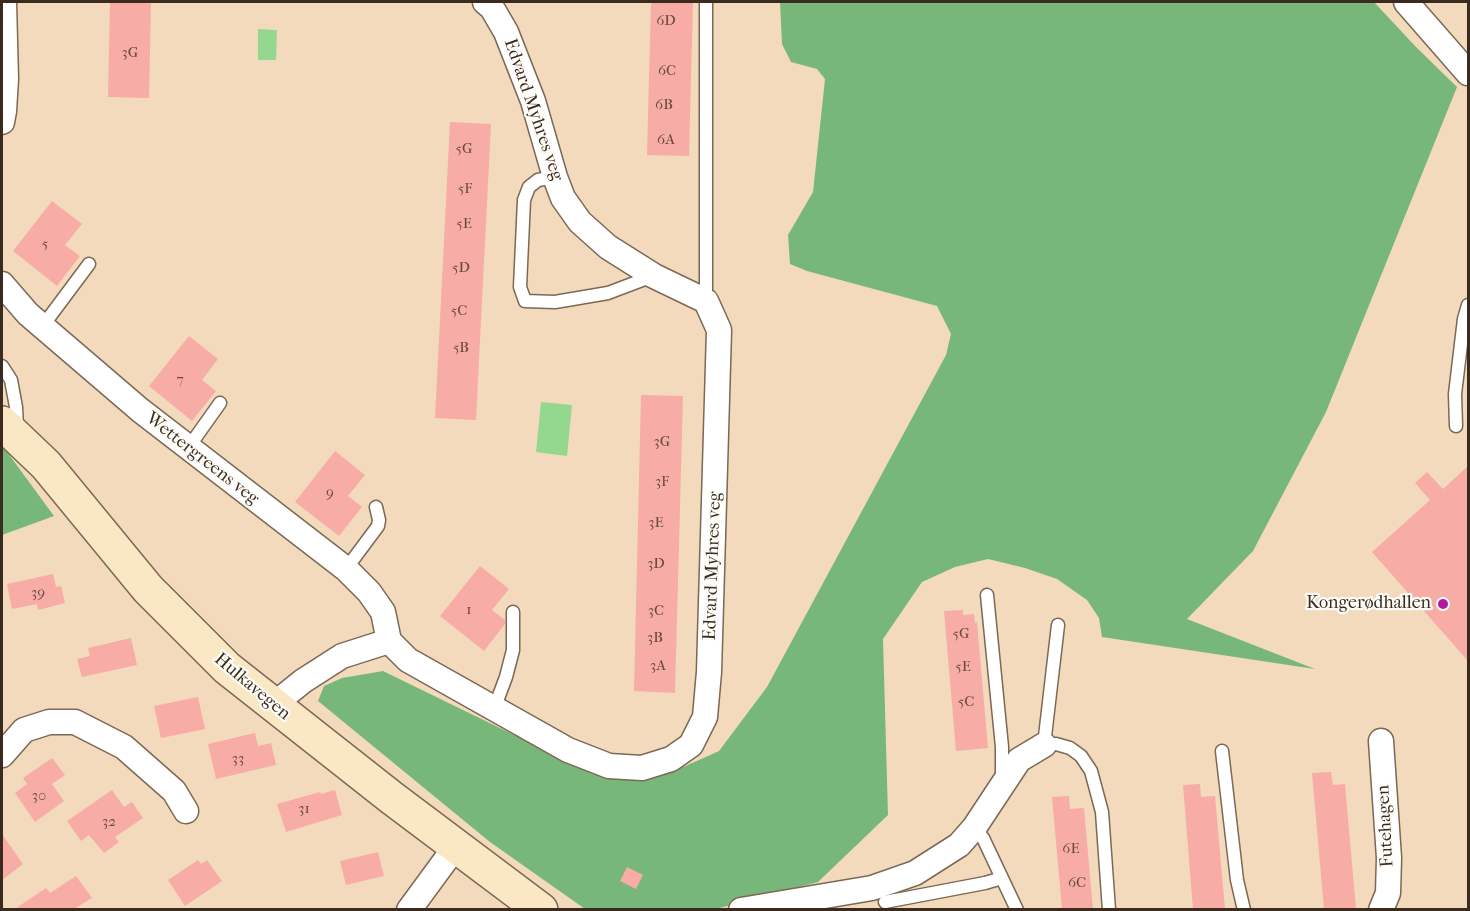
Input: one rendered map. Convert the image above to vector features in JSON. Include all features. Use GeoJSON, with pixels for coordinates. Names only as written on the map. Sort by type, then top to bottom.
{"type":"FeatureCollection","features":[{"type":"Feature","properties":{"kind":"main road","name":"Hulkavegen"},"geometry":{"type":"LineString","coordinates":[[12,422],[155,597],[227,668],[272,706],[541,909]]}},
{"type":"Feature","properties":{"kind":"street"},"geometry":{"type":"LineString","coordinates":[[2,122],[6,79],[4,2]]}},
{"type":"Feature","properties":{"kind":"street","name":"Edvard Myhres veg"},"geometry":{"type":"LineString","coordinates":[[389,640],[408,660],[568,750],[609,766],[642,768],[671,759],[691,745],[705,717],[710,672],[719,330],[706,301],[654,276],[608,247],[580,222],[563,198],[533,100],[506,32],[492,8],[484,2]]}},
{"type":"Feature","properties":{"kind":"street"},"geometry":{"type":"LineString","coordinates":[[1406,2],[1428,13],[1468,73]]}},
{"type":"Feature","properties":{"kind":"street","name":"Wettergreens veg"},"geometry":{"type":"LineString","coordinates":[[2,284],[42,327],[140,410],[346,569],[369,592],[383,612],[389,640]]}},
{"type":"Feature","properties":{"kind":"street"},"geometry":{"type":"LineString","coordinates":[[272,706],[303,681],[342,656],[389,640]]}},
{"type":"Feature","properties":{"kind":"street"},"geometry":{"type":"LineString","coordinates":[[2,755],[24,730],[49,722],[75,722],[124,747],[174,791],[186,811]]}},
{"type":"Feature","properties":{"kind":"street","name":"Futehagen"},"geometry":{"type":"LineString","coordinates":[[1381,741],[1389,858],[1388,893],[1381,909]]}},
{"type":"Feature","properties":{"kind":"street"},"geometry":{"type":"LineString","coordinates":[[741,909],[820,903],[915,873],[959,844],[974,828],[1019,760],[1044,745]]}},
{"type":"Feature","properties":{"kind":"street"},"geometry":{"type":"LineString","coordinates":[[409,909],[456,846]]}},
{"type":"Feature","properties":{"kind":"lane"},"geometry":{"type":"LineString","coordinates":[[706,2],[706,301]]}},
{"type":"Feature","properties":{"kind":"lane"},"geometry":{"type":"LineString","coordinates":[[555,177],[538,180],[530,187],[524,200],[520,287],[525,300],[555,302],[608,293],[654,276]]}},
{"type":"Feature","properties":{"kind":"lane"},"geometry":{"type":"LineString","coordinates":[[42,327],[89,264]]}},
{"type":"Feature","properties":{"kind":"lane"},"geometry":{"type":"LineString","coordinates":[[1456,426],[1455,394],[1464,319],[1468,305]]}},
{"type":"Feature","properties":{"kind":"lane"},"geometry":{"type":"LineString","coordinates":[[2,366],[10,380],[12,422]]}},
{"type":"Feature","properties":{"kind":"lane"},"geometry":{"type":"LineString","coordinates":[[2,397],[12,422]]}},
{"type":"Feature","properties":{"kind":"lane"},"geometry":{"type":"LineString","coordinates":[[188,448],[220,402]]}},
{"type":"Feature","properties":{"kind":"lane"},"geometry":{"type":"LineString","coordinates":[[346,569],[378,526],[376,507]]}},
{"type":"Feature","properties":{"kind":"lane"},"geometry":{"type":"LineString","coordinates":[[987,595],[1002,747],[1002,783]]}},
{"type":"Feature","properties":{"kind":"lane"},"geometry":{"type":"LineString","coordinates":[[494,709],[513,650],[513,612]]}},
{"type":"Feature","properties":{"kind":"lane"},"geometry":{"type":"LineString","coordinates":[[1058,625],[1044,745],[1056,744],[1070,748],[1081,756],[1091,771],[1102,812],[1109,909]]}},
{"type":"Feature","properties":{"kind":"lane"},"geometry":{"type":"LineString","coordinates":[[1222,751],[1237,880],[1244,909]]}},
{"type":"Feature","properties":{"kind":"lane"},"geometry":{"type":"LineString","coordinates":[[974,828],[983,838],[1017,909]]}},
{"type":"Feature","properties":{"kind":"lane"},"geometry":{"type":"LineString","coordinates":[[885,902],[1002,878]]}},
{"type":"Feature","properties":{"kind":"green space"},"geometry":{"type":"Polygon","coordinates":[[[780,2],[1374,2],[1457,87],[1326,412],[1253,551],[1187,619],[1315,669],[1102,637],[1099,618],[1087,600],[1057,579],[988,559],[955,567],[922,582],[883,639],[888,815],[818,882],[712,910],[585,909],[490,842],[318,701],[324,686],[342,678],[383,671],[584,769],[650,774],[681,768],[719,751],[767,687],[946,355],[951,334],[937,306],[807,271],[790,264],[788,235],[813,192],[825,79],[817,69],[791,62],[782,44],[780,2]]]}},
{"type":"Feature","properties":{"kind":"green space"},"geometry":{"type":"Polygon","coordinates":[[[258,29],[277,30],[276,60],[258,60],[258,29]]]}},
{"type":"Feature","properties":{"kind":"green space"},"geometry":{"type":"Polygon","coordinates":[[[541,402],[572,405],[567,456],[536,452],[541,402]]]}},
{"type":"Feature","properties":{"kind":"green space"},"geometry":{"type":"Polygon","coordinates":[[[2,445],[54,516],[2,535],[2,445]]]}},
{"type":"Feature","properties":{"kind":"building"},"geometry":{"type":"Polygon","coordinates":[[[110,2],[151,2],[149,98],[108,97],[110,2]]]}},
{"type":"Feature","properties":{"kind":"building"},"geometry":{"type":"Polygon","coordinates":[[[651,2],[693,2],[689,156],[647,155],[651,2]]]}},
{"type":"Feature","properties":{"kind":"building"},"geometry":{"type":"Polygon","coordinates":[[[450,122],[491,124],[476,420],[435,418],[450,122]]]}},
{"type":"Feature","properties":{"kind":"building"},"geometry":{"type":"Polygon","coordinates":[[[52,201],[82,224],[65,245],[80,256],[57,286],[13,251],[52,201]]]}},
{"type":"Feature","properties":{"kind":"building"},"geometry":{"type":"Polygon","coordinates":[[[189,336],[218,359],[202,380],[216,391],[192,421],[149,386],[189,336]]]}},
{"type":"Feature","properties":{"kind":"building"},"geometry":{"type":"Polygon","coordinates":[[[641,395],[683,396],[675,693],[634,691],[641,395]]]}},
{"type":"Feature","properties":{"kind":"building"},"geometry":{"type":"Polygon","coordinates":[[[335,451],[365,475],[348,496],[362,507],[339,536],[295,502],[335,451]]]}},
{"type":"Feature","properties":{"kind":"building","name":"Kongerødhallen"},"geometry":{"type":"Polygon","coordinates":[[[1468,466],[1468,661],[1372,552],[1430,500],[1415,483],[1427,472],[1443,489],[1468,466]]]}},
{"type":"Feature","properties":{"kind":"building"},"geometry":{"type":"Polygon","coordinates":[[[480,566],[509,589],[492,610],[505,620],[505,624],[484,651],[440,616],[480,566]]]}},
{"type":"Feature","properties":{"kind":"building"},"geometry":{"type":"Polygon","coordinates":[[[53,574],[56,587],[61,586],[65,603],[38,610],[37,604],[12,609],[7,584],[53,574]]]}},
{"type":"Feature","properties":{"kind":"building"},"geometry":{"type":"Polygon","coordinates":[[[963,610],[963,615],[974,614],[975,623],[977,622],[988,748],[956,751],[944,611],[963,610]]]}},
{"type":"Feature","properties":{"kind":"building"},"geometry":{"type":"Polygon","coordinates":[[[131,638],[137,665],[82,677],[77,659],[90,656],[88,648],[131,638]]]}},
{"type":"Feature","properties":{"kind":"building"},"geometry":{"type":"Polygon","coordinates":[[[198,697],[205,729],[161,738],[154,706],[198,697]]]}},
{"type":"Feature","properties":{"kind":"building"},"geometry":{"type":"Polygon","coordinates":[[[255,733],[258,746],[271,743],[276,765],[216,779],[208,744],[255,733]]]}},
{"type":"Feature","properties":{"kind":"building"},"geometry":{"type":"Polygon","coordinates":[[[52,758],[65,775],[52,784],[64,801],[35,822],[15,793],[27,784],[23,778],[52,758]]]}},
{"type":"Feature","properties":{"kind":"building"},"geometry":{"type":"Polygon","coordinates":[[[1331,772],[1333,785],[1345,784],[1356,909],[1324,909],[1312,773],[1331,772]]]}},
{"type":"Feature","properties":{"kind":"building"},"geometry":{"type":"Polygon","coordinates":[[[1200,784],[1201,797],[1215,796],[1225,909],[1193,909],[1183,785],[1200,784]]]}},
{"type":"Feature","properties":{"kind":"building"},"geometry":{"type":"Polygon","coordinates":[[[112,790],[124,807],[132,802],[143,818],[115,837],[119,842],[104,853],[89,835],[81,841],[67,821],[112,790]]]}},
{"type":"Feature","properties":{"kind":"building"},"geometry":{"type":"Polygon","coordinates":[[[335,790],[342,815],[286,832],[277,804],[335,790]]]}},
{"type":"Feature","properties":{"kind":"building"},"geometry":{"type":"Polygon","coordinates":[[[1069,796],[1070,809],[1084,808],[1093,909],[1062,909],[1052,797],[1069,796]]]}},
{"type":"Feature","properties":{"kind":"building"},"geometry":{"type":"Polygon","coordinates":[[[2,834],[23,864],[2,880],[2,834]]]}},
{"type":"Feature","properties":{"kind":"building"},"geometry":{"type":"Polygon","coordinates":[[[378,852],[384,876],[346,885],[340,861],[378,852]]]}},
{"type":"Feature","properties":{"kind":"building"},"geometry":{"type":"Polygon","coordinates":[[[198,860],[201,864],[207,860],[222,881],[185,906],[168,880],[198,860]]]}},
{"type":"Feature","properties":{"kind":"building"},"geometry":{"type":"Polygon","coordinates":[[[627,867],[643,875],[636,889],[620,881],[627,867]]]}},
{"type":"Feature","properties":{"kind":"building"},"geometry":{"type":"Polygon","coordinates":[[[76,876],[92,898],[74,909],[15,909],[46,888],[50,893],[76,876]]]}},
{"type":"Feature","properties":{"kind":"place","name":"Kongerødhallen"},"geometry":{"type":"Point","coordinates":[1443,604]}}]}
